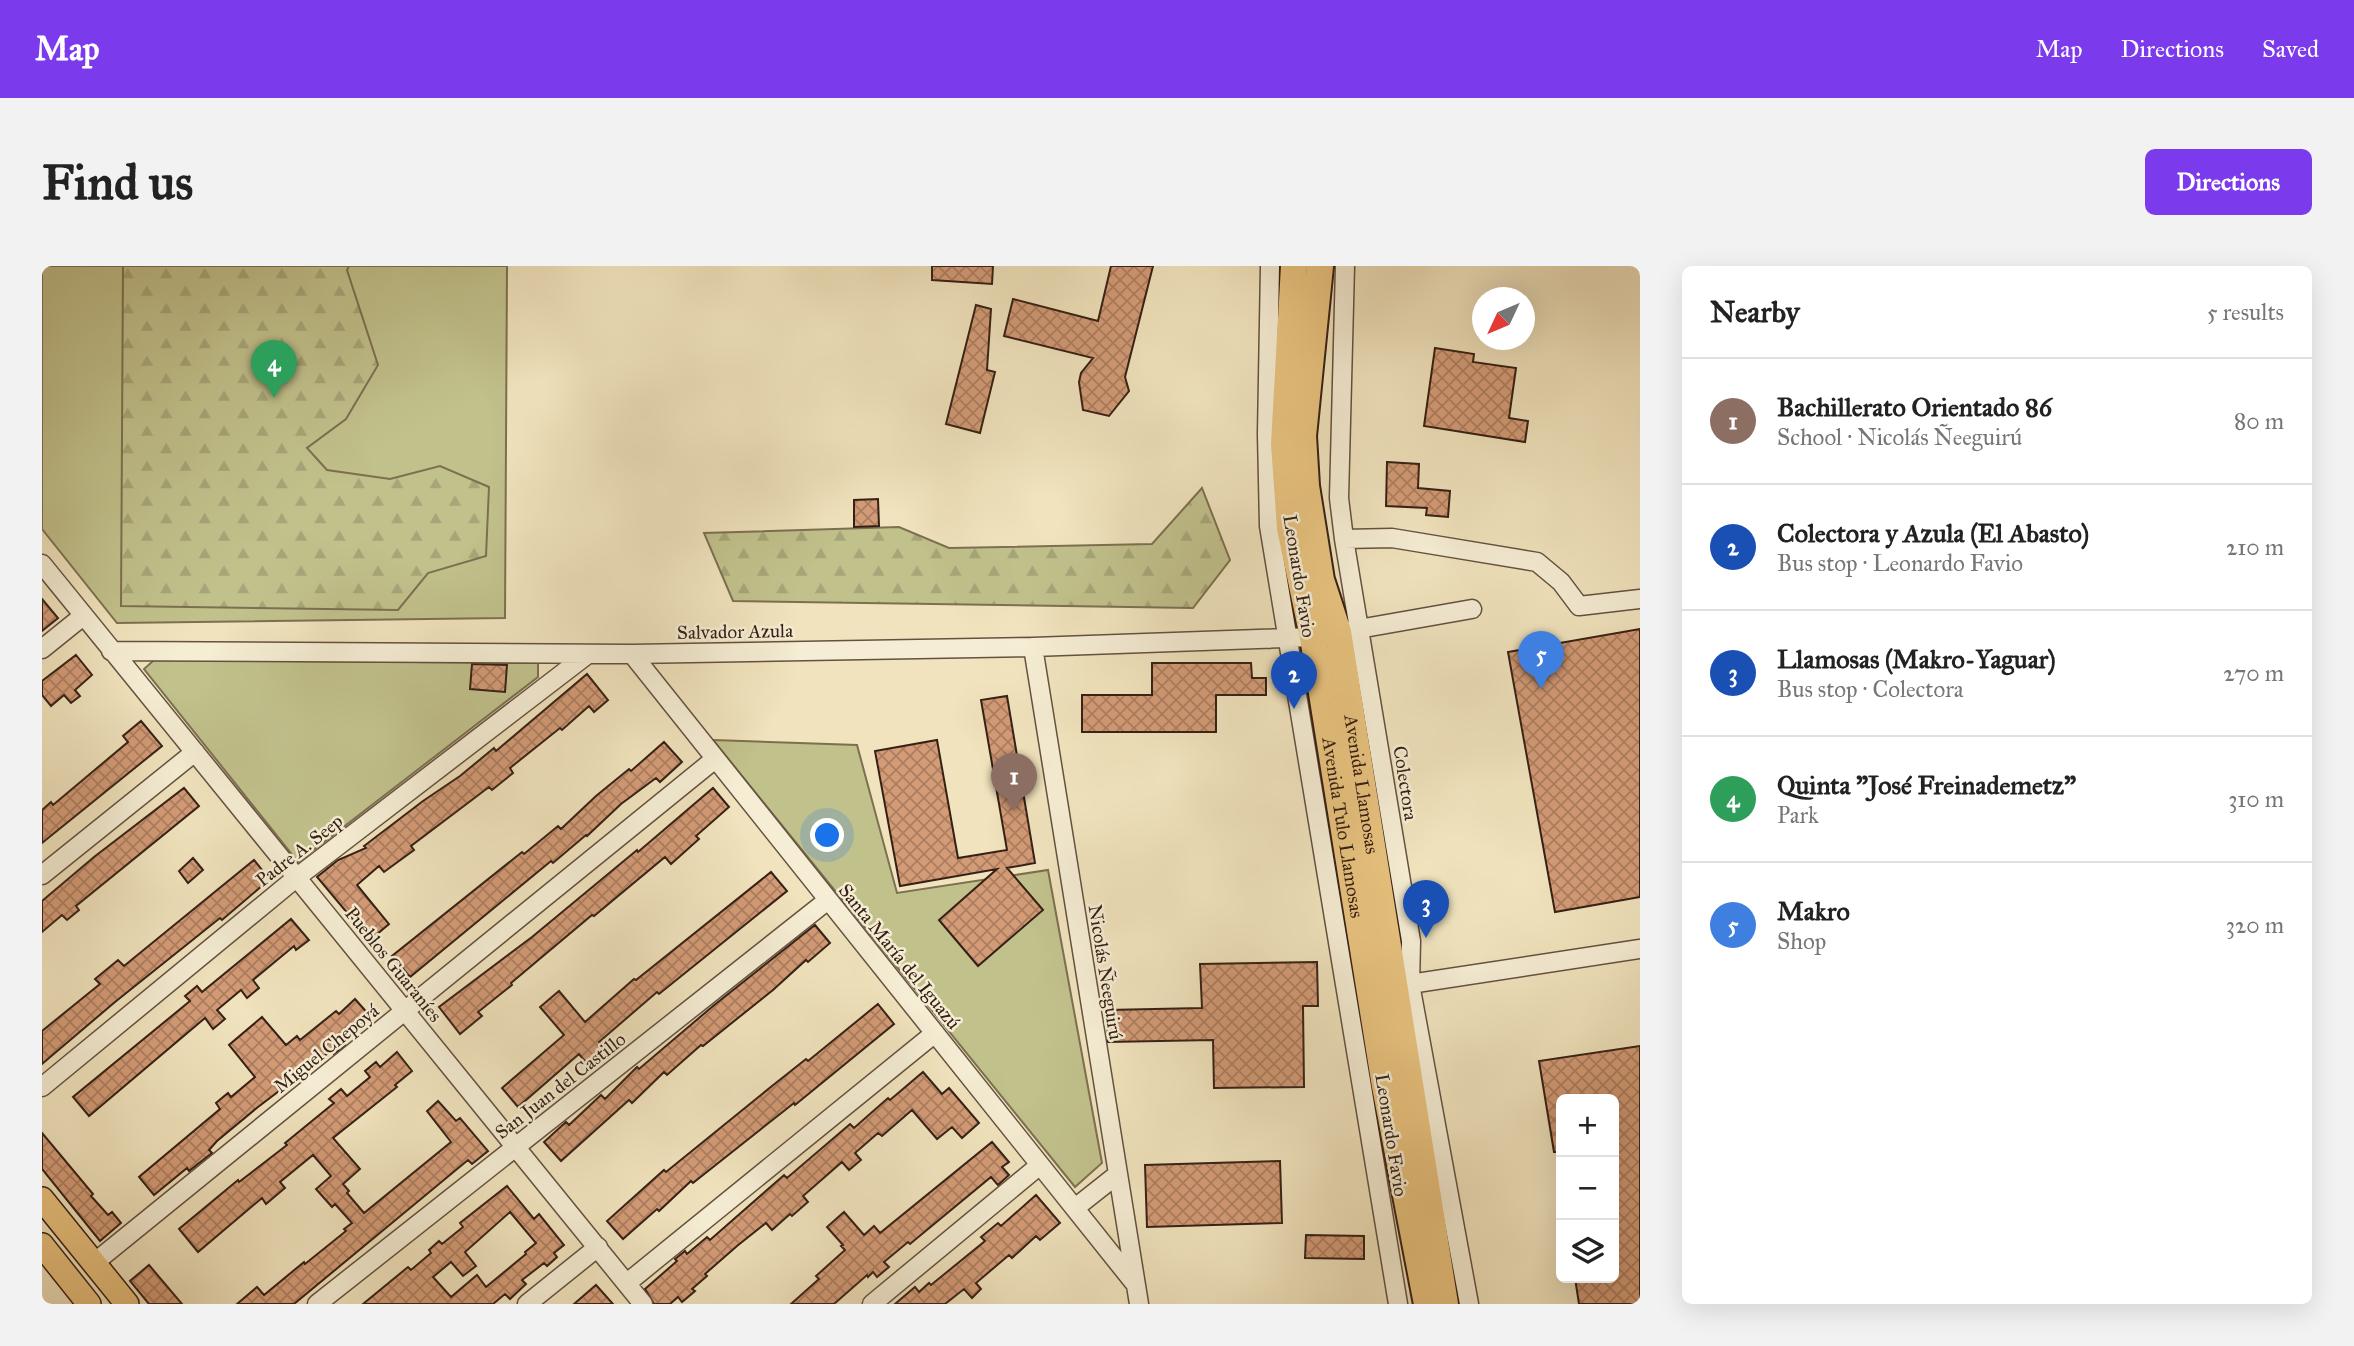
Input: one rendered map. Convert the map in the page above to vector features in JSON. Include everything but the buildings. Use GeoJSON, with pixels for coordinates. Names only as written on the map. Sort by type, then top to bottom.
{"type":"FeatureCollection","features":[{"type":"Feature","properties":{"kind":"highway","name":"Avenida Tulo Llamosas"},"geometry":{"type":"LineString","coordinates":[[1294,266],[1284,444],[1290,528],[1325,634],[1385,1086],[1427,1304]]}},
{"type":"Feature","properties":{"kind":"highway","name":"Avenida Llamosas"},"geometry":{"type":"LineString","coordinates":[[1320,266],[1304,449],[1306,486],[1321,580],[1325,634],[1446,1304]]}},
{"type":"Feature","properties":{"kind":"main road"},"geometry":{"type":"LineString","coordinates":[[42,1199],[127,1304]]}},
{"type":"Feature","properties":{"kind":"main road"},"geometry":{"type":"LineString","coordinates":[[42,1245],[89,1304]]}},
{"type":"Feature","properties":{"kind":"street","name":"Leonardo Favio"},"geometry":{"type":"LineString","coordinates":[[1270,266],[1267,434],[1269,526],[1325,634],[1398,1304]]}},
{"type":"Feature","properties":{"kind":"street","name":"Colectora"},"geometry":{"type":"LineString","coordinates":[[1345,266],[1339,498],[1344,539],[1325,634],[1411,941],[1410,984],[1469,1304]]}},
{"type":"Feature","properties":{"kind":"street"},"geometry":{"type":"LineString","coordinates":[[1344,539],[1392,538],[1537,562],[1561,582],[1579,607],[1640,598]]}},
{"type":"Feature","properties":{"kind":"street","name":"Pueblos Guaraníes"},"geometry":{"type":"LineString","coordinates":[[42,564],[643,1304]]}},
{"type":"Feature","properties":{"kind":"street","name":"Salvador Azula"},"geometry":{"type":"LineString","coordinates":[[111,651],[632,654],[1032,647],[1325,634],[1472,609]]}},
{"type":"Feature","properties":{"kind":"street"},"geometry":{"type":"LineString","coordinates":[[42,649],[83,616]]}},
{"type":"Feature","properties":{"kind":"street","name":"Nicolás Ñeeguirú"},"geometry":{"type":"LineString","coordinates":[[1032,647],[1139,1304]]}},
{"type":"Feature","properties":{"kind":"street","name":"Padre A. Seep"},"geometry":{"type":"LineString","coordinates":[[42,1087],[296,877],[588,654]]}},
{"type":"Feature","properties":{"kind":"street","name":"Santa María del Iguazú"},"geometry":{"type":"LineString","coordinates":[[632,654],[1136,1285]]}},
{"type":"Feature","properties":{"kind":"street"},"geometry":{"type":"LineString","coordinates":[[42,876],[195,752]]}},
{"type":"Feature","properties":{"kind":"street","name":"Miguel Chepoyá"},"geometry":{"type":"LineString","coordinates":[[94,1263],[715,759]]}},
{"type":"Feature","properties":{"kind":"street","name":"San Juan del Castillo"},"geometry":{"type":"LineString","coordinates":[[317,1304],[828,900]]}},
{"type":"Feature","properties":{"kind":"street"},"geometry":{"type":"LineString","coordinates":[[1410,984],[1640,949]]}},
{"type":"Feature","properties":{"kind":"street"},"geometry":{"type":"LineString","coordinates":[[627,1283],[935,1034]]}},
{"type":"Feature","properties":{"kind":"street"},"geometry":{"type":"LineString","coordinates":[[872,1304],[1040,1165]]}},
{"type":"Feature","properties":{"kind":"street"},"geometry":{"type":"LineString","coordinates":[[1074,1208],[1118,1174]]}},
{"type":"Feature","properties":{"kind":"street"},"geometry":{"type":"LineString","coordinates":[[527,1304],[598,1247]]}},
{"type":"Feature","properties":{"kind":"green space"},"geometry":{"type":"Polygon","coordinates":[[[42,266],[507,266],[505,618],[117,623],[42,529],[42,266]]]}},
{"type":"Feature","properties":{"kind":"green space"},"geometry":{"type":"Polygon","coordinates":[[[123,266],[349,266],[347,270],[378,365],[346,419],[307,448],[327,470],[390,479],[440,466],[489,487],[486,556],[428,573],[398,610],[121,606],[123,266]]]}},
{"type":"Feature","properties":{"kind":"green space"},"geometry":{"type":"Polygon","coordinates":[[[1202,488],[1230,560],[1193,608],[733,601],[704,533],[899,527],[949,548],[1152,544],[1202,488]]]}},
{"type":"Feature","properties":{"kind":"green space"},"geometry":{"type":"Polygon","coordinates":[[[154,660],[538,663],[538,677],[298,862],[144,669],[154,660]]]}},
{"type":"Feature","properties":{"kind":"green space"},"geometry":{"type":"Polygon","coordinates":[[[713,740],[857,745],[897,893],[1048,870],[1102,1163],[1075,1187],[713,740]]]}},
{"type":"Feature","properties":{"kind":"place","name":"Quinta \"José Freinademetz\""},"geometry":{"type":"Point","coordinates":[274,398]}},
{"type":"Feature","properties":{"kind":"place","name":"Makro"},"geometry":{"type":"Point","coordinates":[1541,689]}},
{"type":"Feature","properties":{"kind":"place","name":"Colectora y Azula (El Abasto)"},"geometry":{"type":"Point","coordinates":[1294,709]}},
{"type":"Feature","properties":{"kind":"place","name":"Bachillerato Orientado 86"},"geometry":{"type":"Point","coordinates":[1014,811]}},
{"type":"Feature","properties":{"kind":"place","name":"Llamosas (Makro-Yaguar)"},"geometry":{"type":"Point","coordinates":[1426,938]}}]}
